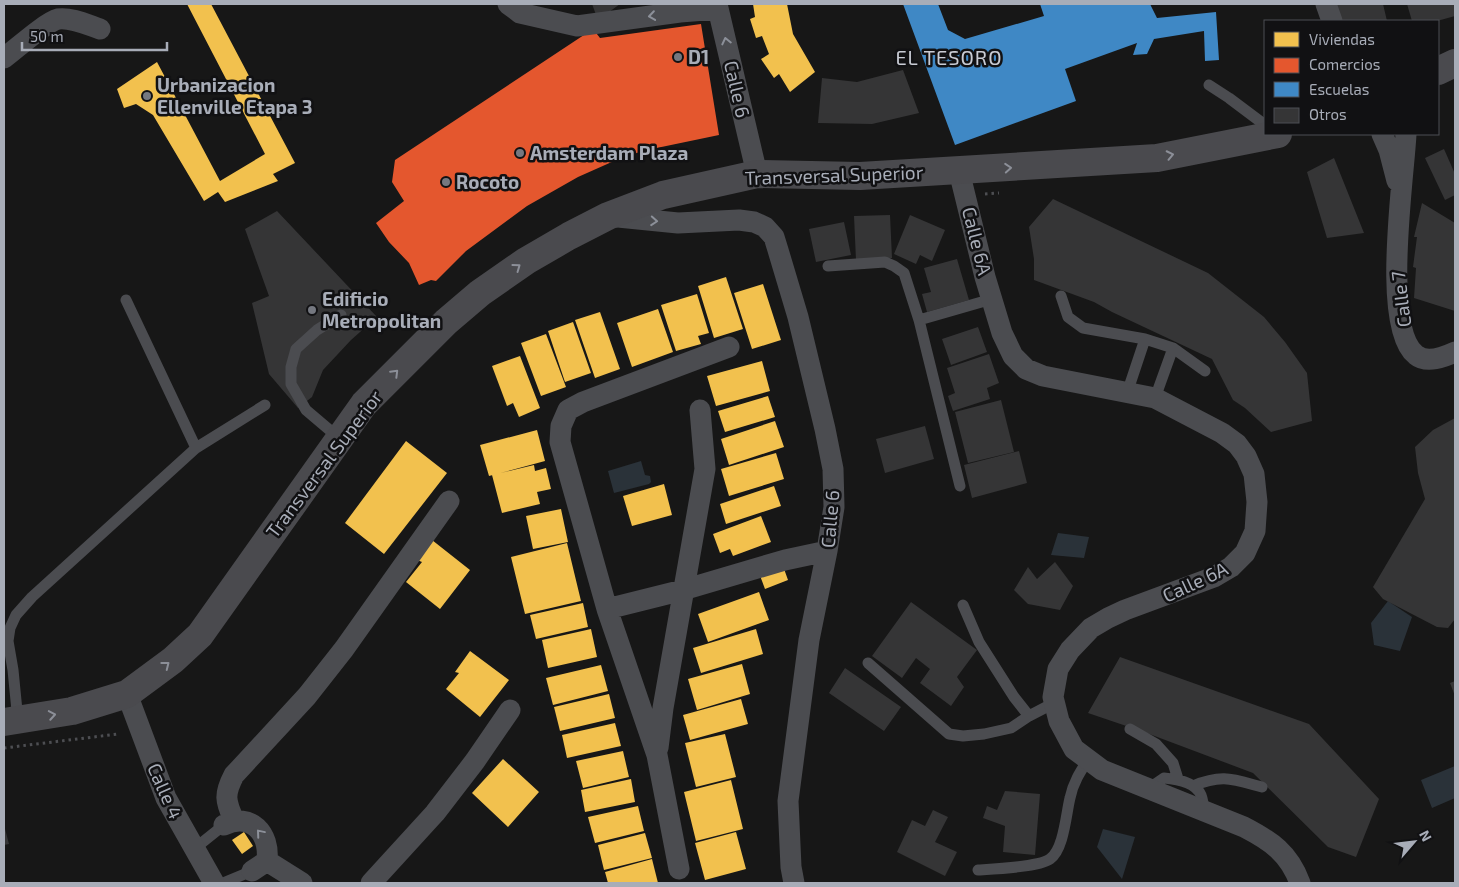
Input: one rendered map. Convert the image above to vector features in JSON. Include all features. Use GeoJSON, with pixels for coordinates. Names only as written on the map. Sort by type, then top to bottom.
{"type":"FeatureCollection","features":[{"type":"Feature","properties":{"kind":"main road"},"geometry":{"type":"LineString","coordinates":[[1439,71],[1455,63]]}},
{"type":"Feature","properties":{"kind":"main road","name":"Transversal Superior"},"geometry":{"type":"LineString","coordinates":[[11,721],[72,711],[126,694],[173,660],[200,635],[364,404],[446,322],[474,299],[526,261],[608,216],[663,195],[757,174],[860,176],[1157,158],[1264,134]]}},
{"type":"Feature","properties":{"kind":"street"},"geometry":{"type":"LineString","coordinates":[[508,4],[520,13],[577,26],[718,7]]}},
{"type":"Feature","properties":{"kind":"street"},"geometry":{"type":"LineString","coordinates":[[1326,4],[1332,20]]}},
{"type":"Feature","properties":{"kind":"street","name":"Calle 6"},"geometry":{"type":"LineString","coordinates":[[718,7],[757,174]]}},
{"type":"Feature","properties":{"kind":"street"},"geometry":{"type":"LineString","coordinates":[[4,58],[36,32],[58,19],[75,21],[100,29]]}},
{"type":"Feature","properties":{"kind":"street","name":"Calle 7"},"geometry":{"type":"LineString","coordinates":[[1382,135],[1389,150],[1401,198]]}},
{"type":"Feature","properties":{"kind":"street","name":"Calle 7"},"geometry":{"type":"LineString","coordinates":[[1406,135],[1396,271],[1396,296],[1402,329],[1409,348],[1423,359],[1441,358],[1455,352]]}},
{"type":"Feature","properties":{"kind":"street","name":"Calle 6A"},"geometry":{"type":"LineString","coordinates":[[959,171],[992,299],[1002,333],[1013,356],[1026,369],[1043,376],[1155,398],[1222,433],[1237,444],[1246,456],[1254,474],[1257,502],[1255,530],[1245,553],[1231,567],[1214,577],[1125,610],[1091,628],[1070,650],[1058,670],[1053,697],[1059,721],[1074,749],[1102,770],[1244,827],[1265,838],[1283,852],[1295,870],[1300,883]]}},
{"type":"Feature","properties":{"kind":"street"},"geometry":{"type":"LineString","coordinates":[[690,189],[685,202],[686,211],[700,222]]}},
{"type":"Feature","properties":{"kind":"street","name":"Calle 6"},"geometry":{"type":"LineString","coordinates":[[608,216],[678,223],[739,220],[754,222],[765,227],[774,237],[798,317],[833,469],[834,507],[809,640],[794,741],[788,800],[793,875]]}},
{"type":"Feature","properties":{"kind":"street"},"geometry":{"type":"LineString","coordinates":[[679,869],[657,755],[607,610],[560,442],[561,426],[568,410],[583,402],[729,348]]}},
{"type":"Feature","properties":{"kind":"street"},"geometry":{"type":"LineString","coordinates":[[657,755],[662,708],[705,468],[700,410]]}},
{"type":"Feature","properties":{"kind":"street"},"geometry":{"type":"LineString","coordinates":[[302,883],[260,866],[267,845],[261,832],[253,825],[244,821],[229,823],[226,789],[234,775],[307,696],[338,657],[449,501]]}},
{"type":"Feature","properties":{"kind":"street"},"geometry":{"type":"LineString","coordinates":[[607,610],[785,560],[827,551]]}},
{"type":"Feature","properties":{"kind":"street","name":"Calle 4"},"geometry":{"type":"LineString","coordinates":[[126,694],[166,798],[214,883]]}},
{"type":"Feature","properties":{"kind":"street"},"geometry":{"type":"LineString","coordinates":[[371,883],[436,813],[510,710]]}},
{"type":"Feature","properties":{"kind":"lane"},"geometry":{"type":"LineString","coordinates":[[1209,85],[1264,125]]}},
{"type":"Feature","properties":{"kind":"lane"},"geometry":{"type":"LineString","coordinates":[[828,266],[885,262],[904,273],[919,320],[960,486]]}},
{"type":"Feature","properties":{"kind":"lane"},"geometry":{"type":"LineString","coordinates":[[1061,296],[1068,317],[1082,328],[1145,339],[1173,348],[1205,372]]}},
{"type":"Feature","properties":{"kind":"lane"},"geometry":{"type":"LineString","coordinates":[[919,320],[992,299]]}},
{"type":"Feature","properties":{"kind":"lane"},"geometry":{"type":"LineString","coordinates":[[126,300],[196,448]]}},
{"type":"Feature","properties":{"kind":"lane"},"geometry":{"type":"LineString","coordinates":[[339,438],[306,410],[291,384],[291,368],[296,349],[317,330],[341,315]]}},
{"type":"Feature","properties":{"kind":"lane"},"geometry":{"type":"LineString","coordinates":[[1127,393],[1145,339]]}},
{"type":"Feature","properties":{"kind":"lane"},"geometry":{"type":"LineString","coordinates":[[1155,398],[1173,348]]}},
{"type":"Feature","properties":{"kind":"lane"},"geometry":{"type":"LineString","coordinates":[[11,721],[13,670],[8,641],[10,628],[16,615],[39,590],[196,448],[265,404]]}},
{"type":"Feature","properties":{"kind":"lane"},"geometry":{"type":"LineString","coordinates":[[963,605],[979,642],[1014,697],[1029,716]]}},
{"type":"Feature","properties":{"kind":"lane"},"geometry":{"type":"LineString","coordinates":[[868,663],[949,734],[963,736],[984,734],[1011,728],[1054,703]]}},
{"type":"Feature","properties":{"kind":"lane"},"geometry":{"type":"LineString","coordinates":[[1130,729],[1156,744],[1174,763],[1178,779]]}},
{"type":"Feature","properties":{"kind":"lane"},"geometry":{"type":"LineString","coordinates":[[978,870],[1036,864],[1050,859],[1061,843],[1076,777],[1088,760]]}},
{"type":"Feature","properties":{"kind":"lane"},"geometry":{"type":"LineString","coordinates":[[1148,789],[1164,778],[1178,779],[1193,786],[1200,794],[1205,812]]}},
{"type":"Feature","properties":{"kind":"lane"},"geometry":{"type":"LineString","coordinates":[[1193,786],[1208,780],[1229,778],[1262,787]]}},
{"type":"Feature","properties":{"kind":"lane"},"geometry":{"type":"LineString","coordinates":[[194,849],[229,823]]}},
{"type":"Feature","properties":{"kind":"lane"},"geometry":{"type":"LineString","coordinates":[[222,883],[260,866]]}},
{"type":"Feature","properties":{"kind":"path"},"geometry":{"type":"LineString","coordinates":[[4,748],[118,734]]}},
{"type":"Feature","properties":{"kind":"shaded area"},"geometry":{"type":"Polygon","coordinates":[[[641,461],[645,475],[650,476],[651,482],[614,493],[608,471],[641,461]]]}},
{"type":"Feature","properties":{"kind":"shaded area"},"geometry":{"type":"Polygon","coordinates":[[[1058,533],[1089,537],[1084,558],[1051,555],[1058,533]]]}},
{"type":"Feature","properties":{"kind":"shaded area"},"geometry":{"type":"Polygon","coordinates":[[[1388,601],[1412,617],[1400,651],[1374,645],[1371,623],[1388,601]]]}},
{"type":"Feature","properties":{"kind":"shaded area"},"geometry":{"type":"Polygon","coordinates":[[[1455,766],[1455,798],[1432,808],[1421,780],[1455,766]]]}},
{"type":"Feature","properties":{"kind":"shaded area"},"geometry":{"type":"Polygon","coordinates":[[[1103,829],[1135,837],[1122,879],[1097,847],[1103,829]]]}},
{"type":"Feature","properties":{"kind":"building: Viviendas","name":"Urbanizacion Ellenville Etapa 3"},"geometry":{"type":"Polygon","coordinates":[[[187,4],[211,4],[295,163],[273,174],[278,181],[225,202],[218,192],[204,201],[153,115],[136,104],[124,108],[117,89],[157,62],[220,181],[265,154],[187,4]]]}},
{"type":"Feature","properties":{"kind":"building: Viviendas"},"geometry":{"type":"Polygon","coordinates":[[[753,4],[787,4],[793,34],[815,72],[790,92],[779,74],[774,78],[761,59],[769,54],[762,36],[756,38],[750,19],[755,17],[753,4]]]}},
{"type":"Feature","properties":{"kind":"building: Viviendas"},"geometry":{"type":"Polygon","coordinates":[[[726,277],[743,329],[714,338],[698,286],[726,277]]]}},
{"type":"Feature","properties":{"kind":"building: Viviendas"},"geometry":{"type":"Polygon","coordinates":[[[763,284],[781,340],[752,349],[734,293],[763,284]]]}},
{"type":"Feature","properties":{"kind":"building: Viviendas"},"geometry":{"type":"Polygon","coordinates":[[[697,294],[709,333],[698,336],[701,344],[676,351],[661,305],[697,294]]]}},
{"type":"Feature","properties":{"kind":"building: Viviendas"},"geometry":{"type":"Polygon","coordinates":[[[658,309],[673,352],[632,367],[617,323],[658,309]]]}},
{"type":"Feature","properties":{"kind":"building: Viviendas"},"geometry":{"type":"Polygon","coordinates":[[[600,312],[620,369],[595,378],[575,320],[600,312]]]}},
{"type":"Feature","properties":{"kind":"building: Viviendas"},"geometry":{"type":"Polygon","coordinates":[[[573,322],[591,373],[565,382],[548,331],[573,322]]]}},
{"type":"Feature","properties":{"kind":"building: Viviendas"},"geometry":{"type":"Polygon","coordinates":[[[546,334],[566,387],[541,396],[521,343],[546,334]]]}},
{"type":"Feature","properties":{"kind":"building: Viviendas"},"geometry":{"type":"Polygon","coordinates":[[[520,356],[540,408],[519,417],[513,403],[507,406],[492,366],[520,356]]]}},
{"type":"Feature","properties":{"kind":"building: Viviendas"},"geometry":{"type":"Polygon","coordinates":[[[762,361],[770,391],[716,406],[707,376],[762,361]]]}},
{"type":"Feature","properties":{"kind":"building: Viviendas"},"geometry":{"type":"Polygon","coordinates":[[[768,396],[775,417],[725,432],[718,411],[768,396]]]}},
{"type":"Feature","properties":{"kind":"building: Viviendas"},"geometry":{"type":"Polygon","coordinates":[[[775,421],[784,447],[729,465],[721,439],[775,421]]]}},
{"type":"Feature","properties":{"kind":"building: Viviendas"},"geometry":{"type":"Polygon","coordinates":[[[537,430],[545,461],[489,476],[480,445],[537,430]]]}},
{"type":"Feature","properties":{"kind":"building: Viviendas"},"geometry":{"type":"Polygon","coordinates":[[[406,441],[447,473],[384,554],[345,523],[406,441]]]}},
{"type":"Feature","properties":{"kind":"building: Viviendas"},"geometry":{"type":"Polygon","coordinates":[[[776,453],[784,479],[729,496],[721,469],[776,453]]]}},
{"type":"Feature","properties":{"kind":"building: Viviendas"},"geometry":{"type":"Polygon","coordinates":[[[534,465],[535,471],[546,468],[551,489],[537,492],[540,504],[502,513],[492,475],[534,465]]]}},
{"type":"Feature","properties":{"kind":"building: Viviendas"},"geometry":{"type":"Polygon","coordinates":[[[664,484],[672,515],[632,526],[623,496],[664,484]]]}},
{"type":"Feature","properties":{"kind":"building: Viviendas"},"geometry":{"type":"Polygon","coordinates":[[[774,486],[781,506],[726,524],[720,504],[774,486]]]}},
{"type":"Feature","properties":{"kind":"building: Viviendas"},"geometry":{"type":"Polygon","coordinates":[[[561,509],[568,542],[533,549],[526,516],[561,509]]]}},
{"type":"Feature","properties":{"kind":"building: Viviendas"},"geometry":{"type":"Polygon","coordinates":[[[761,516],[771,542],[733,556],[730,549],[720,553],[713,534],[761,516]]]}},
{"type":"Feature","properties":{"kind":"building: Viviendas"},"geometry":{"type":"Polygon","coordinates":[[[432,540],[470,570],[440,609],[406,582],[422,562],[417,560],[432,540]]]}},
{"type":"Feature","properties":{"kind":"building: Viviendas"},"geometry":{"type":"Polygon","coordinates":[[[567,543],[581,601],[525,614],[511,557],[567,543]]]}},
{"type":"Feature","properties":{"kind":"building: Viviendas"},"geometry":{"type":"Polygon","coordinates":[[[783,566],[788,580],[765,589],[759,573],[783,566]]]}},
{"type":"Feature","properties":{"kind":"building: Viviendas"},"geometry":{"type":"Polygon","coordinates":[[[759,592],[769,620],[708,642],[698,614],[759,592]]]}},
{"type":"Feature","properties":{"kind":"building: Viviendas"},"geometry":{"type":"Polygon","coordinates":[[[583,603],[588,627],[536,639],[530,615],[583,603]]]}},
{"type":"Feature","properties":{"kind":"building: Viviendas"},"geometry":{"type":"Polygon","coordinates":[[[591,629],[597,657],[548,668],[542,640],[591,629]]]}},
{"type":"Feature","properties":{"kind":"building: Viviendas"},"geometry":{"type":"Polygon","coordinates":[[[756,629],[763,654],[701,673],[693,648],[756,629]]]}},
{"type":"Feature","properties":{"kind":"building: Viviendas"},"geometry":{"type":"Polygon","coordinates":[[[470,651],[509,680],[480,717],[446,689],[459,673],[455,672],[470,651]]]}},
{"type":"Feature","properties":{"kind":"building: Viviendas"},"geometry":{"type":"Polygon","coordinates":[[[742,664],[750,694],[697,710],[688,679],[742,664]]]}},
{"type":"Feature","properties":{"kind":"building: Viviendas"},"geometry":{"type":"Polygon","coordinates":[[[601,665],[608,691],[553,705],[546,678],[601,665]]]}},
{"type":"Feature","properties":{"kind":"building: Viviendas"},"geometry":{"type":"Polygon","coordinates":[[[609,694],[615,718],[560,731],[554,707],[609,694]]]}},
{"type":"Feature","properties":{"kind":"building: Viviendas"},"geometry":{"type":"Polygon","coordinates":[[[741,699],[748,724],[690,740],[683,715],[741,699]]]}},
{"type":"Feature","properties":{"kind":"building: Viviendas"},"geometry":{"type":"Polygon","coordinates":[[[615,723],[621,746],[567,758],[562,735],[615,723]]]}},
{"type":"Feature","properties":{"kind":"building: Viviendas"},"geometry":{"type":"Polygon","coordinates":[[[725,734],[736,777],[696,787],[685,743],[725,734]]]}},
{"type":"Feature","properties":{"kind":"building: Viviendas"},"geometry":{"type":"Polygon","coordinates":[[[623,751],[629,777],[583,788],[576,761],[623,751]]]}},
{"type":"Feature","properties":{"kind":"building: Viviendas"},"geometry":{"type":"Polygon","coordinates":[[[503,759],[539,792],[508,827],[472,793],[503,759]]]}},
{"type":"Feature","properties":{"kind":"building: Viviendas"},"geometry":{"type":"Polygon","coordinates":[[[631,779],[635,802],[585,812],[581,790],[631,779]]]}},
{"type":"Feature","properties":{"kind":"building: Viviendas"},"geometry":{"type":"Polygon","coordinates":[[[731,780],[743,829],[696,841],[684,792],[731,780]]]}},
{"type":"Feature","properties":{"kind":"building: Viviendas"},"geometry":{"type":"Polygon","coordinates":[[[638,806],[644,831],[595,843],[588,817],[638,806]]]}},
{"type":"Feature","properties":{"kind":"building: Viviendas"},"geometry":{"type":"Polygon","coordinates":[[[244,832],[253,846],[242,854],[232,840],[244,832]]]}},
{"type":"Feature","properties":{"kind":"building: Viviendas"},"geometry":{"type":"Polygon","coordinates":[[[736,832],[746,869],[705,880],[695,843],[736,832]]]}},
{"type":"Feature","properties":{"kind":"building: Viviendas"},"geometry":{"type":"Polygon","coordinates":[[[645,833],[652,858],[604,870],[598,845],[645,833]]]}},
{"type":"Feature","properties":{"kind":"building: Viviendas"},"geometry":{"type":"Polygon","coordinates":[[[652,859],[658,883],[608,883],[605,872],[652,859]]]}},
{"type":"Feature","properties":{"kind":"building: Comercios","name":"Amsterdam Plaza"},"geometry":{"type":"Polygon","coordinates":[[[701,24],[719,135],[623,157],[578,177],[527,206],[466,251],[436,281],[431,280],[419,285],[409,263],[389,242],[376,223],[404,201],[392,182],[395,160],[593,29],[600,38],[701,24]]]}},
{"type":"Feature","properties":{"kind":"building: Escuelas"},"geometry":{"type":"Polygon","coordinates":[[[903,4],[938,4],[948,30],[965,39],[1044,16],[1040,4],[1150,4],[1157,18],[1216,12],[1219,60],[1205,61],[1204,31],[1154,39],[1147,54],[1133,55],[1137,43],[1065,69],[1076,101],[955,145],[903,4]]]}},
{"type":"Feature","properties":{"kind":"building: Otros"},"geometry":{"type":"Polygon","coordinates":[[[592,4],[620,4],[598,20],[592,4]]]}},
{"type":"Feature","properties":{"kind":"building: Otros"},"geometry":{"type":"Polygon","coordinates":[[[1334,4],[1383,4],[1387,20],[1338,20],[1334,4]]]}},
{"type":"Feature","properties":{"kind":"building: Otros"},"geometry":{"type":"Polygon","coordinates":[[[1407,4],[1455,4],[1455,16],[1439,20],[1412,20],[1407,4]]]}},
{"type":"Feature","properties":{"kind":"building: Otros"},"geometry":{"type":"Polygon","coordinates":[[[903,70],[919,113],[872,124],[818,123],[822,78],[857,82],[903,70]]]}},
{"type":"Feature","properties":{"kind":"building: Otros"},"geometry":{"type":"Polygon","coordinates":[[[1444,149],[1455,174],[1455,195],[1445,200],[1425,158],[1444,149]]]}},
{"type":"Feature","properties":{"kind":"building: Otros"},"geometry":{"type":"Polygon","coordinates":[[[1334,158],[1364,233],[1327,238],[1307,172],[1334,158]]]}},
{"type":"Feature","properties":{"kind":"building: Otros"},"geometry":{"type":"Polygon","coordinates":[[[1053,199],[1208,273],[1264,317],[1307,373],[1312,421],[1271,432],[1245,408],[1233,400],[1212,359],[1094,302],[1034,280],[1034,259],[1029,227],[1053,199]]]}},
{"type":"Feature","properties":{"kind":"building: Otros"},"geometry":{"type":"Polygon","coordinates":[[[1422,203],[1455,223],[1455,311],[1414,298],[1416,268],[1413,267],[1417,237],[1414,237],[1422,203]]]}},
{"type":"Feature","properties":{"kind":"building: Otros","name":"Edificio Metropolitan"},"geometry":{"type":"Polygon","coordinates":[[[277,211],[377,317],[351,340],[323,370],[312,397],[298,408],[269,374],[252,303],[269,296],[245,229],[277,211]]]}},
{"type":"Feature","properties":{"kind":"building: Otros"},"geometry":{"type":"Polygon","coordinates":[[[890,215],[892,258],[856,260],[854,216],[890,215]]]}},
{"type":"Feature","properties":{"kind":"building: Otros"},"geometry":{"type":"Polygon","coordinates":[[[910,215],[945,230],[932,261],[920,255],[916,264],[894,254],[910,215]]]}},
{"type":"Feature","properties":{"kind":"building: Otros"},"geometry":{"type":"Polygon","coordinates":[[[844,222],[851,255],[816,262],[809,229],[844,222]]]}},
{"type":"Feature","properties":{"kind":"building: Otros"},"geometry":{"type":"Polygon","coordinates":[[[957,259],[969,300],[927,312],[922,294],[931,292],[924,268],[957,259]]]}},
{"type":"Feature","properties":{"kind":"building: Otros"},"geometry":{"type":"Polygon","coordinates":[[[978,327],[987,352],[951,365],[942,339],[978,327]]]}},
{"type":"Feature","properties":{"kind":"building: Otros"},"geometry":{"type":"Polygon","coordinates":[[[989,354],[999,383],[987,388],[990,399],[953,411],[948,396],[955,393],[947,368],[989,354]]]}},
{"type":"Feature","properties":{"kind":"building: Otros"},"geometry":{"type":"Polygon","coordinates":[[[1001,400],[1014,452],[968,463],[955,412],[1001,400]]]}},
{"type":"Feature","properties":{"kind":"building: Otros"},"geometry":{"type":"Polygon","coordinates":[[[1455,418],[1455,619],[1448,628],[1437,627],[1383,599],[1373,587],[1425,499],[1418,473],[1415,447],[1433,430],[1455,418]]]}},
{"type":"Feature","properties":{"kind":"building: Otros"},"geometry":{"type":"Polygon","coordinates":[[[925,426],[934,459],[885,473],[876,439],[925,426]]]}},
{"type":"Feature","properties":{"kind":"building: Otros"},"geometry":{"type":"Polygon","coordinates":[[[1019,451],[1027,483],[972,498],[964,465],[1019,451]]]}},
{"type":"Feature","properties":{"kind":"building: Otros"},"geometry":{"type":"Polygon","coordinates":[[[1055,562],[1073,586],[1060,610],[1028,604],[1014,590],[1028,567],[1037,579],[1055,562]]]}},
{"type":"Feature","properties":{"kind":"building: Otros"},"geometry":{"type":"Polygon","coordinates":[[[911,602],[977,650],[957,677],[964,687],[951,706],[920,683],[930,669],[916,658],[902,678],[872,656],[911,602]]]}},
{"type":"Feature","properties":{"kind":"building: Otros"},"geometry":{"type":"Polygon","coordinates":[[[1120,657],[1309,724],[1379,799],[1356,857],[1328,847],[1253,773],[1088,713],[1120,657]]]}},
{"type":"Feature","properties":{"kind":"building: Otros"},"geometry":{"type":"Polygon","coordinates":[[[845,668],[901,707],[884,731],[829,693],[845,668]]]}},
{"type":"Feature","properties":{"kind":"building: Otros"},"geometry":{"type":"Polygon","coordinates":[[[1455,681],[1455,696],[1450,683],[1455,681]]]}},
{"type":"Feature","properties":{"kind":"building: Otros"},"geometry":{"type":"Polygon","coordinates":[[[1005,791],[1040,794],[1035,855],[1003,852],[1005,826],[983,818],[987,806],[997,810],[1005,791]]]}},
{"type":"Feature","properties":{"kind":"building: Otros"},"geometry":{"type":"Polygon","coordinates":[[[933,810],[948,817],[935,842],[957,852],[945,876],[897,852],[912,820],[925,826],[933,810]]]}},
{"type":"Feature","properties":{"kind":"building: Otros"},"geometry":{"type":"Polygon","coordinates":[[[4,825],[9,844],[4,845],[4,825]]]}},
{"type":"Feature","properties":{"kind":"place","name":"D1"},"geometry":{"type":"Point","coordinates":[678,57]}},
{"type":"Feature","properties":{"kind":"place","name":"Urbanizacion Ellenville Etapa 3"},"geometry":{"type":"Point","coordinates":[147,96]}},
{"type":"Feature","properties":{"kind":"place","name":"Amsterdam Plaza"},"geometry":{"type":"Point","coordinates":[520,153]}},
{"type":"Feature","properties":{"kind":"place","name":"Rocoto"},"geometry":{"type":"Point","coordinates":[446,182]}},
{"type":"Feature","properties":{"kind":"place","name":"Edificio Metropolitan"},"geometry":{"type":"Point","coordinates":[312,310]}},
{"type":"Feature","properties":{"kind":"district","name":"EL TESORO"},"geometry":{"type":"Point","coordinates":[949,58]}}]}
